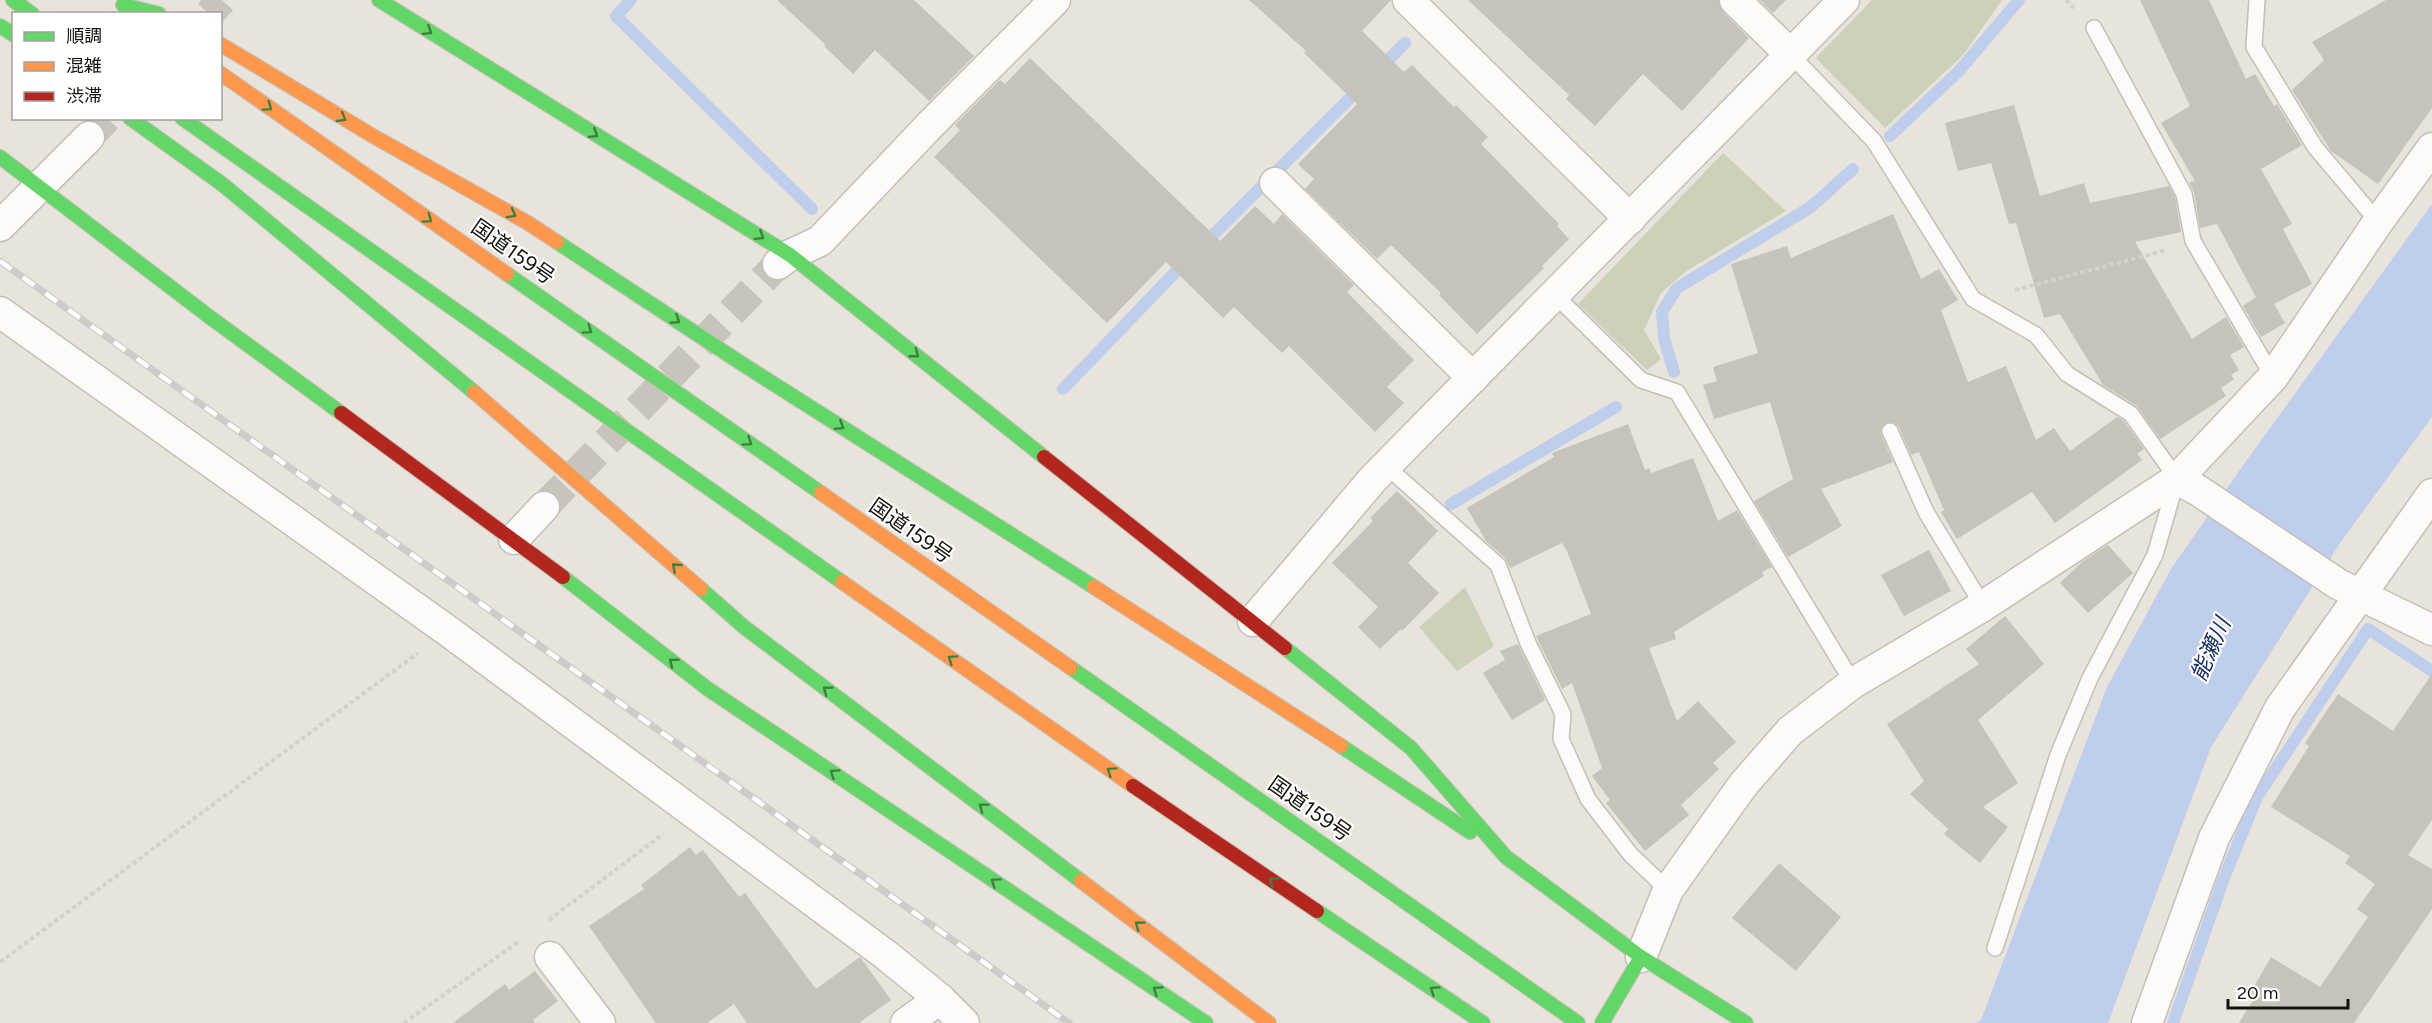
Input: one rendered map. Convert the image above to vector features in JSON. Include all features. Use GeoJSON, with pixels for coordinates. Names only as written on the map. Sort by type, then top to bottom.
{"type":"FeatureCollection","features":[{"type":"Feature","properties":{"kind":"main road"},"geometry":{"type":"LineString","coordinates":[[13,0],[29,12]]}},
{"type":"Feature","properties":{"kind":"main road"},"geometry":{"type":"LineString","coordinates":[[379,0],[784,259],[1253,621],[1411,748],[1506,856]]}},
{"type":"Feature","properties":{"kind":"main road"},"geometry":{"type":"LineString","coordinates":[[119,2],[132,12]]}},
{"type":"Feature","properties":{"kind":"main road"},"geometry":{"type":"LineString","coordinates":[[119,2],[152,12]]}},
{"type":"Feature","properties":{"kind":"main road"},"geometry":{"type":"LineString","coordinates":[[222,45],[373,136],[528,223],[747,367],[1288,710],[1506,856],[1641,957],[1746,1023]]}},
{"type":"Feature","properties":{"kind":"main road","name":"国道159号"},"geometry":{"type":"LineString","coordinates":[[222,74],[1578,1023]]}},
{"type":"Feature","properties":{"kind":"main road"},"geometry":{"type":"LineString","coordinates":[[133,120],[222,184],[492,407],[744,627],[1269,1023]]}},
{"type":"Feature","properties":{"kind":"main road"},"geometry":{"type":"LineString","coordinates":[[185,120],[1146,795],[1483,1023]]}},
{"type":"Feature","properties":{"kind":"main road"},"geometry":{"type":"LineString","coordinates":[[0,157],[211,318],[514,539],[708,689],[1206,1023]]}},
{"type":"Feature","properties":{"kind":"main road"},"geometry":{"type":"LineString","coordinates":[[1602,1023],[1641,957]]}},
{"type":"Feature","properties":{"kind":"street"},"geometry":{"type":"LineString","coordinates":[[784,259],[820,241],[931,124],[1055,0]]}},
{"type":"Feature","properties":{"kind":"street"},"geometry":{"type":"LineString","coordinates":[[1408,0],[1630,219]]}},
{"type":"Feature","properties":{"kind":"street"},"geometry":{"type":"LineString","coordinates":[[1736,0],[1791,55]]}},
{"type":"Feature","properties":{"kind":"street"},"geometry":{"type":"LineString","coordinates":[[1253,621],[1386,466],[1844,0]]}},
{"type":"Feature","properties":{"kind":"street"},"geometry":{"type":"LineString","coordinates":[[0,226],[89,137]]}},
{"type":"Feature","properties":{"kind":"street"},"geometry":{"type":"LineString","coordinates":[[1641,957],[1668,890],[1743,785],[1790,731],[1853,683],[2188,485],[2273,377],[2378,222],[2432,148]]}},
{"type":"Feature","properties":{"kind":"street"},"geometry":{"type":"LineString","coordinates":[[1275,183],[1473,378]]}},
{"type":"Feature","properties":{"kind":"street"},"geometry":{"type":"LineString","coordinates":[[0,312],[448,631],[886,955],[940,999],[964,1023]]}},
{"type":"Feature","properties":{"kind":"street"},"geometry":{"type":"LineString","coordinates":[[2188,485],[2350,590],[2432,630]]}},
{"type":"Feature","properties":{"kind":"street"},"geometry":{"type":"LineString","coordinates":[[2147,1023],[2214,838],[2280,708],[2350,590],[2432,494]]}},
{"type":"Feature","properties":{"kind":"street"},"geometry":{"type":"LineString","coordinates":[[514,539],[544,507]]}},
{"type":"Feature","properties":{"kind":"street"},"geometry":{"type":"LineString","coordinates":[[550,957],[600,1023]]}},
{"type":"Feature","properties":{"kind":"street"},"geometry":{"type":"LineString","coordinates":[[906,1023],[940,999]]}},
{"type":"Feature","properties":{"kind":"lane"},"geometry":{"type":"LineString","coordinates":[[2257,0],[2254,47],[2315,147],[2378,222]]}},
{"type":"Feature","properties":{"kind":"lane"},"geometry":{"type":"LineString","coordinates":[[2094,28],[2184,194],[2193,241],[2273,377]]}},
{"type":"Feature","properties":{"kind":"lane"},"geometry":{"type":"LineString","coordinates":[[1791,55],[1874,141],[1973,299],[2036,335],[2067,374],[2131,414],[2188,485],[2155,555],[2090,678],[2058,755],[1995,948]]}},
{"type":"Feature","properties":{"kind":"lane"},"geometry":{"type":"LineString","coordinates":[[1554,294],[1641,380],[1677,392],[1853,683]]}},
{"type":"Feature","properties":{"kind":"lane"},"geometry":{"type":"LineString","coordinates":[[1890,431],[1926,512],[1983,606]]}},
{"type":"Feature","properties":{"kind":"lane"},"geometry":{"type":"LineString","coordinates":[[1386,466],[1498,565],[1528,643],[1563,714],[1561,739],[1588,799],[1631,855],[1668,890]]}},
{"type":"Feature","properties":{"kind":"path"},"geometry":{"type":"LineString","coordinates":[[1973,299],[2102,267],[2193,241]]}},
{"type":"Feature","properties":{"kind":"path"},"geometry":{"type":"LineString","coordinates":[[0,962],[448,631]]}},
{"type":"Feature","properties":{"kind":"path"},"geometry":{"type":"LineString","coordinates":[[540,926],[693,812]]}},
{"type":"Feature","properties":{"kind":"path"},"geometry":{"type":"LineString","coordinates":[[404,1023],[521,940]]}},
{"type":"Feature","properties":{"kind":"green space"},"geometry":{"type":"Polygon","coordinates":[[[1872,0],[2002,0],[1963,55],[1885,128],[1816,58],[1872,0]]]}},
{"type":"Feature","properties":{"kind":"green space"},"geometry":{"type":"Polygon","coordinates":[[[1723,153],[1786,211],[1685,272],[1661,293],[1644,330],[1661,359],[1647,370],[1578,304],[1723,153]]]}},
{"type":"Feature","properties":{"kind":"green space"},"geometry":{"type":"Polygon","coordinates":[[[1465,587],[1494,646],[1457,671],[1419,627],[1465,587]]]}},
{"type":"Feature","properties":{"kind":"water","name":"能瀬川"},"geometry":{"type":"Polygon","coordinates":[[[2432,204],[2432,417],[2342,540],[2211,747],[2108,1023],[1976,1023],[1981,1020],[2107,687],[2171,569],[2432,204]]]}},
{"type":"Feature","properties":{"kind":"building"},"geometry":{"type":"Polygon","coordinates":[[[777,0],[914,0],[974,56],[929,101],[875,50],[853,74],[824,46],[826,45],[777,0]]]}},
{"type":"Feature","properties":{"kind":"building"},"geometry":{"type":"Polygon","coordinates":[[[1249,0],[1391,0],[1362,31],[1404,72],[1412,65],[1454,107],[1456,105],[1488,137],[1481,144],[1559,224],[1557,226],[1569,239],[1542,266],[1544,268],[1477,334],[1439,295],[1441,293],[1391,245],[1377,259],[1305,189],[1314,179],[1298,164],[1357,104],[1304,53],[1306,51],[1249,0]]]}},
{"type":"Feature","properties":{"kind":"building"},"geometry":{"type":"Polygon","coordinates":[[[1468,0],[1718,0],[1723,12],[1749,38],[1682,111],[1643,74],[1595,126],[1566,99],[1569,95],[1468,0]]]}},
{"type":"Feature","properties":{"kind":"building"},"geometry":{"type":"Polygon","coordinates":[[[1760,0],[1786,0],[1773,13],[1760,0]]]}},
{"type":"Feature","properties":{"kind":"building"},"geometry":{"type":"Polygon","coordinates":[[[2140,0],[2209,0],[2246,79],[2255,74],[2274,106],[2277,104],[2302,145],[2261,169],[2292,224],[2283,229],[2312,284],[2274,304],[2285,323],[2261,337],[2243,306],[2256,297],[2217,224],[2200,228],[2194,192],[2189,182],[2195,181],[2161,123],[2190,106],[2140,0]]]}},
{"type":"Feature","properties":{"kind":"building"},"geometry":{"type":"Polygon","coordinates":[[[2386,0],[2432,0],[2432,108],[2378,184],[2331,151],[2292,90],[2324,60],[2312,42],[2386,0]]]}},
{"type":"Feature","properties":{"kind":"building"},"geometry":{"type":"Polygon","coordinates":[[[1030,58],[1220,241],[1255,206],[1274,224],[1282,214],[1354,285],[1347,292],[1414,360],[1387,387],[1404,403],[1375,432],[1289,346],[1282,353],[1234,307],[1223,318],[1166,262],[1107,323],[934,157],[960,130],[955,125],[1000,80],[1005,84],[1030,58]]]}},
{"type":"Feature","properties":{"kind":"building"},"geometry":{"type":"Polygon","coordinates":[[[2014,105],[2040,196],[2084,183],[2090,203],[2169,186],[2175,197],[2181,232],[2135,242],[2192,339],[2226,317],[2244,347],[2230,355],[2239,370],[2231,375],[2234,379],[2221,388],[2226,396],[2160,439],[2137,406],[2103,385],[2060,314],[2044,318],[2016,223],[2009,224],[1991,163],[1958,171],[1945,123],[2014,105]]]}},
{"type":"Feature","properties":{"kind":"building"},"geometry":{"type":"Polygon","coordinates":[[[1893,214],[1921,279],[1939,269],[1958,300],[1941,310],[1968,382],[2006,366],[2036,440],[2054,428],[2070,451],[2117,417],[2124,421],[2144,449],[2137,454],[2142,460],[2055,523],[2032,492],[1957,539],[1941,512],[1944,510],[1919,452],[1911,455],[1899,427],[1895,423],[1887,422],[1882,426],[1881,434],[1893,462],[1821,489],[1842,526],[1788,557],[1754,501],[1793,479],[1770,402],[1714,419],[1703,385],[1717,381],[1713,367],[1758,353],[1731,264],[1787,246],[1791,258],[1893,214]]]}},
{"type":"Feature","properties":{"kind":"building"},"geometry":{"type":"Polygon","coordinates":[[[1628,424],[1645,470],[1649,468],[1651,473],[1693,458],[1718,521],[1737,510],[1772,567],[1762,572],[1764,576],[1674,632],[1676,639],[1649,648],[1677,721],[1698,701],[1736,742],[1713,763],[1719,769],[1681,805],[1689,815],[1645,851],[1606,803],[1610,800],[1592,776],[1602,768],[1572,683],[1562,689],[1536,636],[1591,614],[1567,551],[1562,543],[1510,568],[1505,558],[1486,541],[1467,508],[1554,457],[1552,453],[1628,424]]]}},
{"type":"Feature","properties":{"kind":"building"},"geometry":{"type":"Polygon","coordinates":[[[1397,491],[1438,531],[1408,563],[1439,593],[1402,631],[1401,629],[1380,649],[1358,627],[1378,607],[1332,563],[1373,521],[1370,518],[1397,491]]]}},
{"type":"Feature","properties":{"kind":"building"},"geometry":{"type":"Polygon","coordinates":[[[2108,545],[2133,573],[2088,613],[2060,583],[2083,561],[2108,545]]]}},
{"type":"Feature","properties":{"kind":"building"},"geometry":{"type":"Polygon","coordinates":[[[1929,550],[1951,591],[1904,616],[1881,575],[1929,550]]]}},
{"type":"Feature","properties":{"kind":"building"},"geometry":{"type":"Polygon","coordinates":[[[2005,616],[2044,664],[1978,720],[2018,783],[1983,807],[2008,827],[1980,863],[1944,834],[1948,829],[1910,794],[1924,781],[1887,724],[1979,664],[1966,649],[2005,616]]]}},
{"type":"Feature","properties":{"kind":"building"},"geometry":{"type":"Polygon","coordinates":[[[1518,644],[1545,700],[1512,720],[1483,673],[1505,660],[1500,651],[1518,644]]]}},
{"type":"Feature","properties":{"kind":"building"},"geometry":{"type":"Polygon","coordinates":[[[2432,674],[2432,820],[2408,855],[2432,869],[2432,909],[2354,1023],[2239,1023],[2253,1000],[2248,997],[2271,957],[2320,987],[2368,917],[2357,909],[2375,884],[2345,863],[2350,856],[2271,807],[2309,746],[2305,743],[2338,694],[2393,731],[2432,674]]]}},
{"type":"Feature","properties":{"kind":"building"},"geometry":{"type":"Polygon","coordinates":[[[690,847],[696,855],[703,850],[739,897],[745,893],[816,989],[860,957],[891,1000],[859,1023],[747,1023],[734,1004],[707,1023],[656,1023],[589,926],[644,889],[641,885],[690,847]]]}},
{"type":"Feature","properties":{"kind":"building"},"geometry":{"type":"Polygon","coordinates":[[[1779,863],[1841,917],[1796,971],[1732,918],[1779,863]]]}},
{"type":"Feature","properties":{"kind":"building"},"geometry":{"type":"Polygon","coordinates":[[[535,971],[558,1001],[533,1020],[535,1023],[453,1023],[505,984],[509,990],[535,971]]]}},
{"type":"Feature","properties":{"kind":"waterway"},"geometry":{"type":"LineString","coordinates":[[631,0],[616,16],[812,209]]}},
{"type":"Feature","properties":{"kind":"waterway"},"geometry":{"type":"LineString","coordinates":[[1890,136],[1959,71],[2019,0]]}},
{"type":"Feature","properties":{"kind":"waterway"},"geometry":{"type":"LineString","coordinates":[[1378,70],[1405,43]]}},
{"type":"Feature","properties":{"kind":"waterway"},"geometry":{"type":"LineString","coordinates":[[1202,246],[1361,87]]}},
{"type":"Feature","properties":{"kind":"waterway"},"geometry":{"type":"LineString","coordinates":[[1674,372],[1664,338],[1662,312],[1677,288],[1811,207],[1853,169]]}},
{"type":"Feature","properties":{"kind":"waterway"},"geometry":{"type":"LineString","coordinates":[[1063,389],[1187,260]]}},
{"type":"Feature","properties":{"kind":"waterway"},"geometry":{"type":"LineString","coordinates":[[1451,504],[1616,407]]}},
{"type":"Feature","properties":{"kind":"waterway"},"geometry":{"type":"LineString","coordinates":[[2173,1023],[2224,878],[2257,797],[2368,629],[2432,671]]}},
{"type":"Feature","properties":{"kind":"tunnel"},"geometry":{"type":"LineString","coordinates":[[211,12],[222,0]]}},
{"type":"Feature","properties":{"kind":"tunnel"},"geometry":{"type":"LineString","coordinates":[[89,137],[105,120]]}},
{"type":"Feature","properties":{"kind":"tunnel"},"geometry":{"type":"LineString","coordinates":[[544,507],[778,264]]}},
{"type":"Feature","properties":{"kind":"railway"},"geometry":{"type":"LineString","coordinates":[[0,261],[1069,1023]]}},
{"type":"Feature","properties":{"kind":"traffic: fast"},"geometry":{"type":"LineString","coordinates":[[13,0],[29,12]]}},
{"type":"Feature","properties":{"kind":"traffic: fast"},"geometry":{"type":"LineString","coordinates":[[379,0],[790,255],[1044,457]]}},
{"type":"Feature","properties":{"kind":"traffic: fast"},"geometry":{"type":"LineString","coordinates":[[123,5],[151,12]]}},
{"type":"Feature","properties":{"kind":"traffic: fast"},"geometry":{"type":"LineString","coordinates":[[0,26],[12,34]]}},
{"type":"Feature","properties":{"kind":"traffic: fast"},"geometry":{"type":"LineString","coordinates":[[133,120],[222,184],[474,392]]}},
{"type":"Feature","properties":{"kind":"traffic: fast"},"geometry":{"type":"LineString","coordinates":[[185,120],[842,582]]}},
{"type":"Feature","properties":{"kind":"traffic: fast"},"geometry":{"type":"LineString","coordinates":[[0,157],[211,318],[341,413]]}},
{"type":"Feature","properties":{"kind":"traffic: fast"},"geometry":{"type":"LineString","coordinates":[[557,242],[747,367],[1094,587]]}},
{"type":"Feature","properties":{"kind":"traffic: fast"},"geometry":{"type":"LineString","coordinates":[[507,274],[821,493]]}},
{"type":"Feature","properties":{"kind":"traffic: fast"},"geometry":{"type":"LineString","coordinates":[[563,577],[708,689],[1206,1023]]}},
{"type":"Feature","properties":{"kind":"traffic: fast"},"geometry":{"type":"LineString","coordinates":[[701,589],[744,627],[1081,881]]}},
{"type":"Feature","properties":{"kind":"traffic: fast"},"geometry":{"type":"LineString","coordinates":[[1285,648],[1411,748],[1506,857],[1641,957],[1746,1023]]}},
{"type":"Feature","properties":{"kind":"traffic: fast"},"geometry":{"type":"LineString","coordinates":[[1071,668],[1578,1023]]}},
{"type":"Feature","properties":{"kind":"traffic: fast"},"geometry":{"type":"LineString","coordinates":[[1341,746],[1470,832]]}},
{"type":"Feature","properties":{"kind":"traffic: fast"},"geometry":{"type":"LineString","coordinates":[[1317,911],[1483,1023]]}},
{"type":"Feature","properties":{"kind":"traffic: fast"},"geometry":{"type":"LineString","coordinates":[[1602,1023],[1641,957]]}},
{"type":"Feature","properties":{"kind":"traffic: slow"},"geometry":{"type":"LineString","coordinates":[[222,45],[373,136],[528,223],[557,242]]}},
{"type":"Feature","properties":{"kind":"traffic: slow"},"geometry":{"type":"LineString","coordinates":[[222,74],[507,274]]}},
{"type":"Feature","properties":{"kind":"traffic: slow"},"geometry":{"type":"LineString","coordinates":[[474,392],[701,589]]}},
{"type":"Feature","properties":{"kind":"traffic: slow"},"geometry":{"type":"LineString","coordinates":[[821,493],[1071,668]]}},
{"type":"Feature","properties":{"kind":"traffic: slow"},"geometry":{"type":"LineString","coordinates":[[842,582],[1133,786]]}},
{"type":"Feature","properties":{"kind":"traffic: slow"},"geometry":{"type":"LineString","coordinates":[[1094,587],[1341,746]]}},
{"type":"Feature","properties":{"kind":"traffic: slow"},"geometry":{"type":"LineString","coordinates":[[1081,881],[1269,1023]]}},
{"type":"Feature","properties":{"kind":"traffic: jam"},"geometry":{"type":"LineString","coordinates":[[341,413],[563,577]]}},
{"type":"Feature","properties":{"kind":"traffic: jam"},"geometry":{"type":"LineString","coordinates":[[1044,457],[1285,648]]}},
{"type":"Feature","properties":{"kind":"traffic: jam"},"geometry":{"type":"LineString","coordinates":[[1133,786],[1317,911]]}}]}
